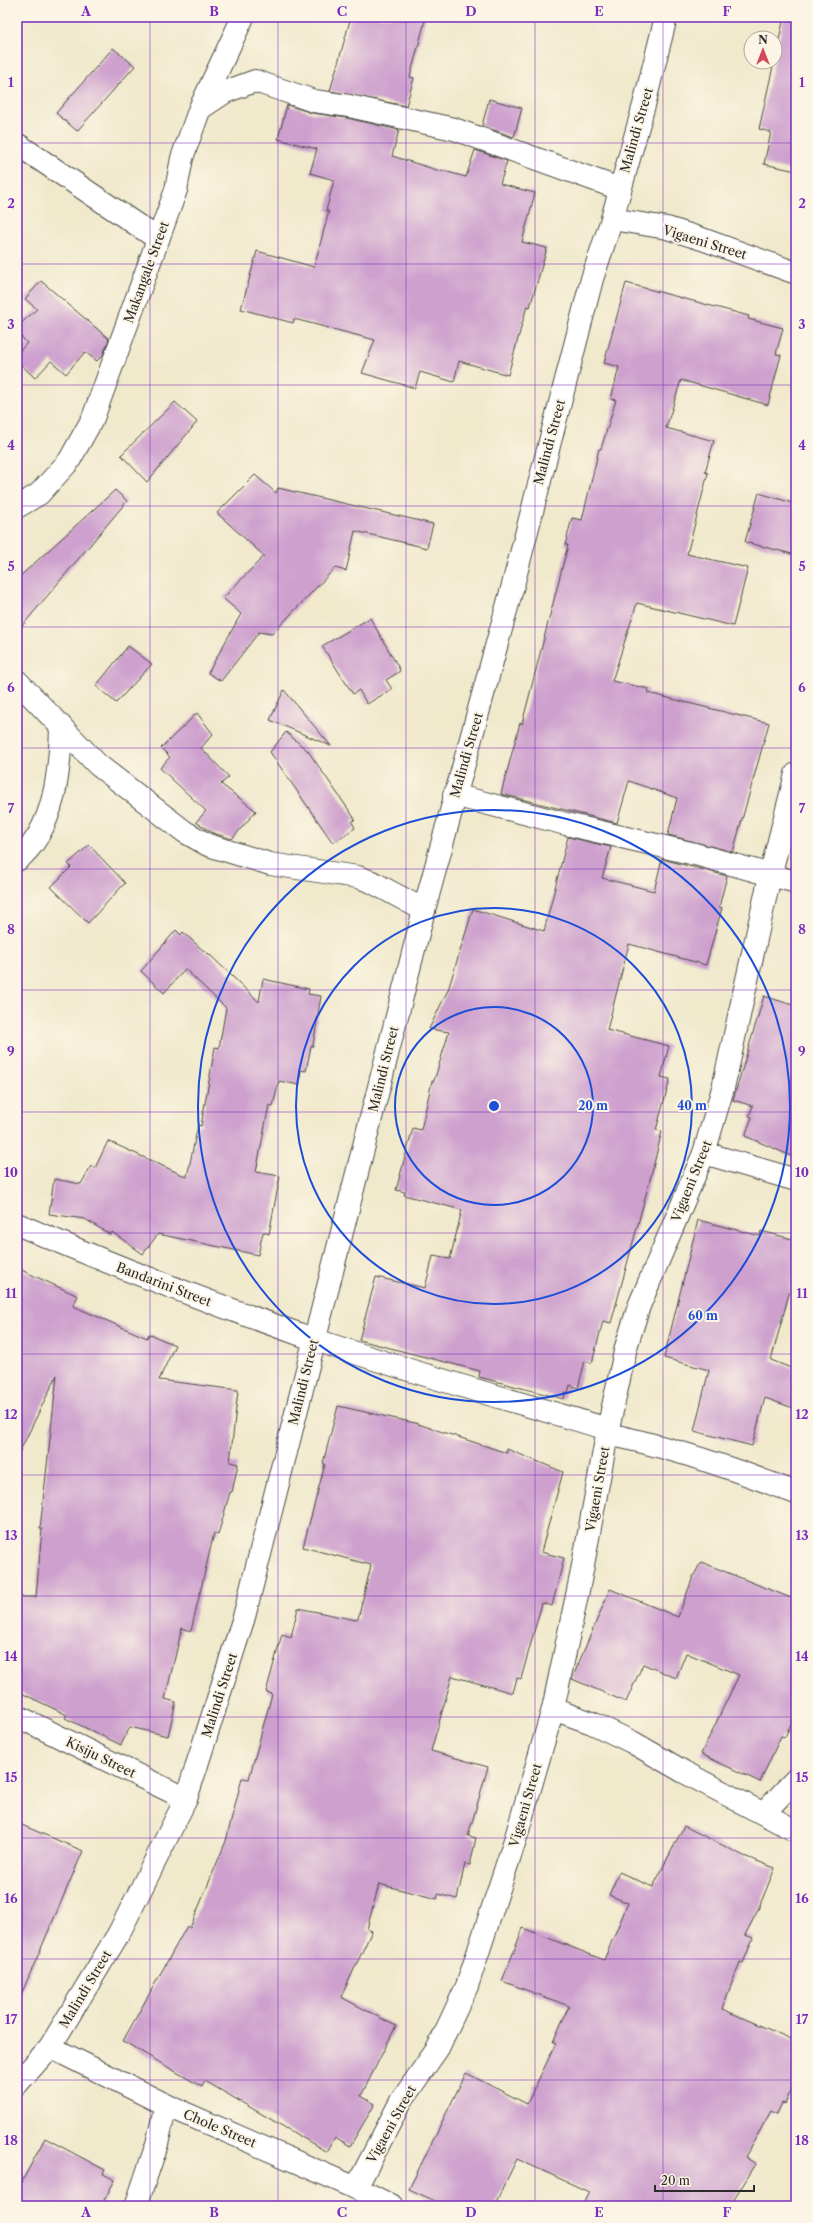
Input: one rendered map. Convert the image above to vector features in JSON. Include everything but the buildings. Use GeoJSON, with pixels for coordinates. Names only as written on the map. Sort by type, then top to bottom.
{"type":"FeatureCollection","features":[{"type":"Feature","properties":{"kind":"street","name":"Makangale Street"},"geometry":{"type":"LineString","coordinates":[[17,506],[39,494],[68,461],[93,418],[176,190],[182,158],[200,108],[244,17]]}},
{"type":"Feature","properties":{"kind":"street","name":"Malindi Street"},"geometry":{"type":"LineString","coordinates":[[17,2084],[50,2047],[119,1933],[186,1799],[244,1617],[454,795],[513,585],[592,279],[612,219],[666,17]]}},
{"type":"Feature","properties":{"kind":"street"},"geometry":{"type":"LineString","coordinates":[[200,108],[225,92],[255,81],[314,101],[349,106],[454,129],[620,189]]}},
{"type":"Feature","properties":{"kind":"street"},"geometry":{"type":"LineString","coordinates":[[17,144],[158,239]]}},
{"type":"Feature","properties":{"kind":"street","name":"Vigaeni Street"},"geometry":{"type":"LineString","coordinates":[[612,219],[666,228],[702,238],[796,273]]}},
{"type":"Feature","properties":{"kind":"street"},"geometry":{"type":"LineString","coordinates":[[17,681],[98,765],[158,813],[185,832],[208,845],[270,864],[358,877],[372,882],[424,910]]}},
{"type":"Feature","properties":{"kind":"street"},"geometry":{"type":"LineString","coordinates":[[17,860],[37,837],[56,789],[60,765],[61,726]]}},
{"type":"Feature","properties":{"kind":"street","name":"Vigaeni Street"},"geometry":{"type":"LineString","coordinates":[[356,2188],[401,2101],[438,2048],[467,1986],[512,1851],[553,1709],[581,1576],[607,1431],[626,1347],[639,1306],[704,1153],[723,1088],[770,876],[796,774]]}},
{"type":"Feature","properties":{"kind":"street"},"geometry":{"type":"LineString","coordinates":[[454,795],[566,824],[695,854],[796,882]]}},
{"type":"Feature","properties":{"kind":"street"},"geometry":{"type":"LineString","coordinates":[[704,1153],[796,1180]]}},
{"type":"Feature","properties":{"kind":"street","name":"Bandarini Street"},"geometry":{"type":"LineString","coordinates":[[17,1224],[123,1269],[314,1339],[447,1382],[711,1462],[796,1492]]}},
{"type":"Feature","properties":{"kind":"street"},"geometry":{"type":"LineString","coordinates":[[553,1709],[592,1723],[632,1742],[684,1772],[796,1831]]}},
{"type":"Feature","properties":{"kind":"street","name":"Kisiju Street"},"geometry":{"type":"LineString","coordinates":[[17,1716],[186,1799]]}},
{"type":"Feature","properties":{"kind":"street"},"geometry":{"type":"LineString","coordinates":[[764,1813],[796,1779]]}},
{"type":"Feature","properties":{"kind":"street","name":"Chole Street"},"geometry":{"type":"LineString","coordinates":[[50,2047],[166,2104],[356,2188],[392,2206]]}},
{"type":"Feature","properties":{"kind":"street"},"geometry":{"type":"LineString","coordinates":[[136,2206],[157,2144],[166,2104]]}}]}
